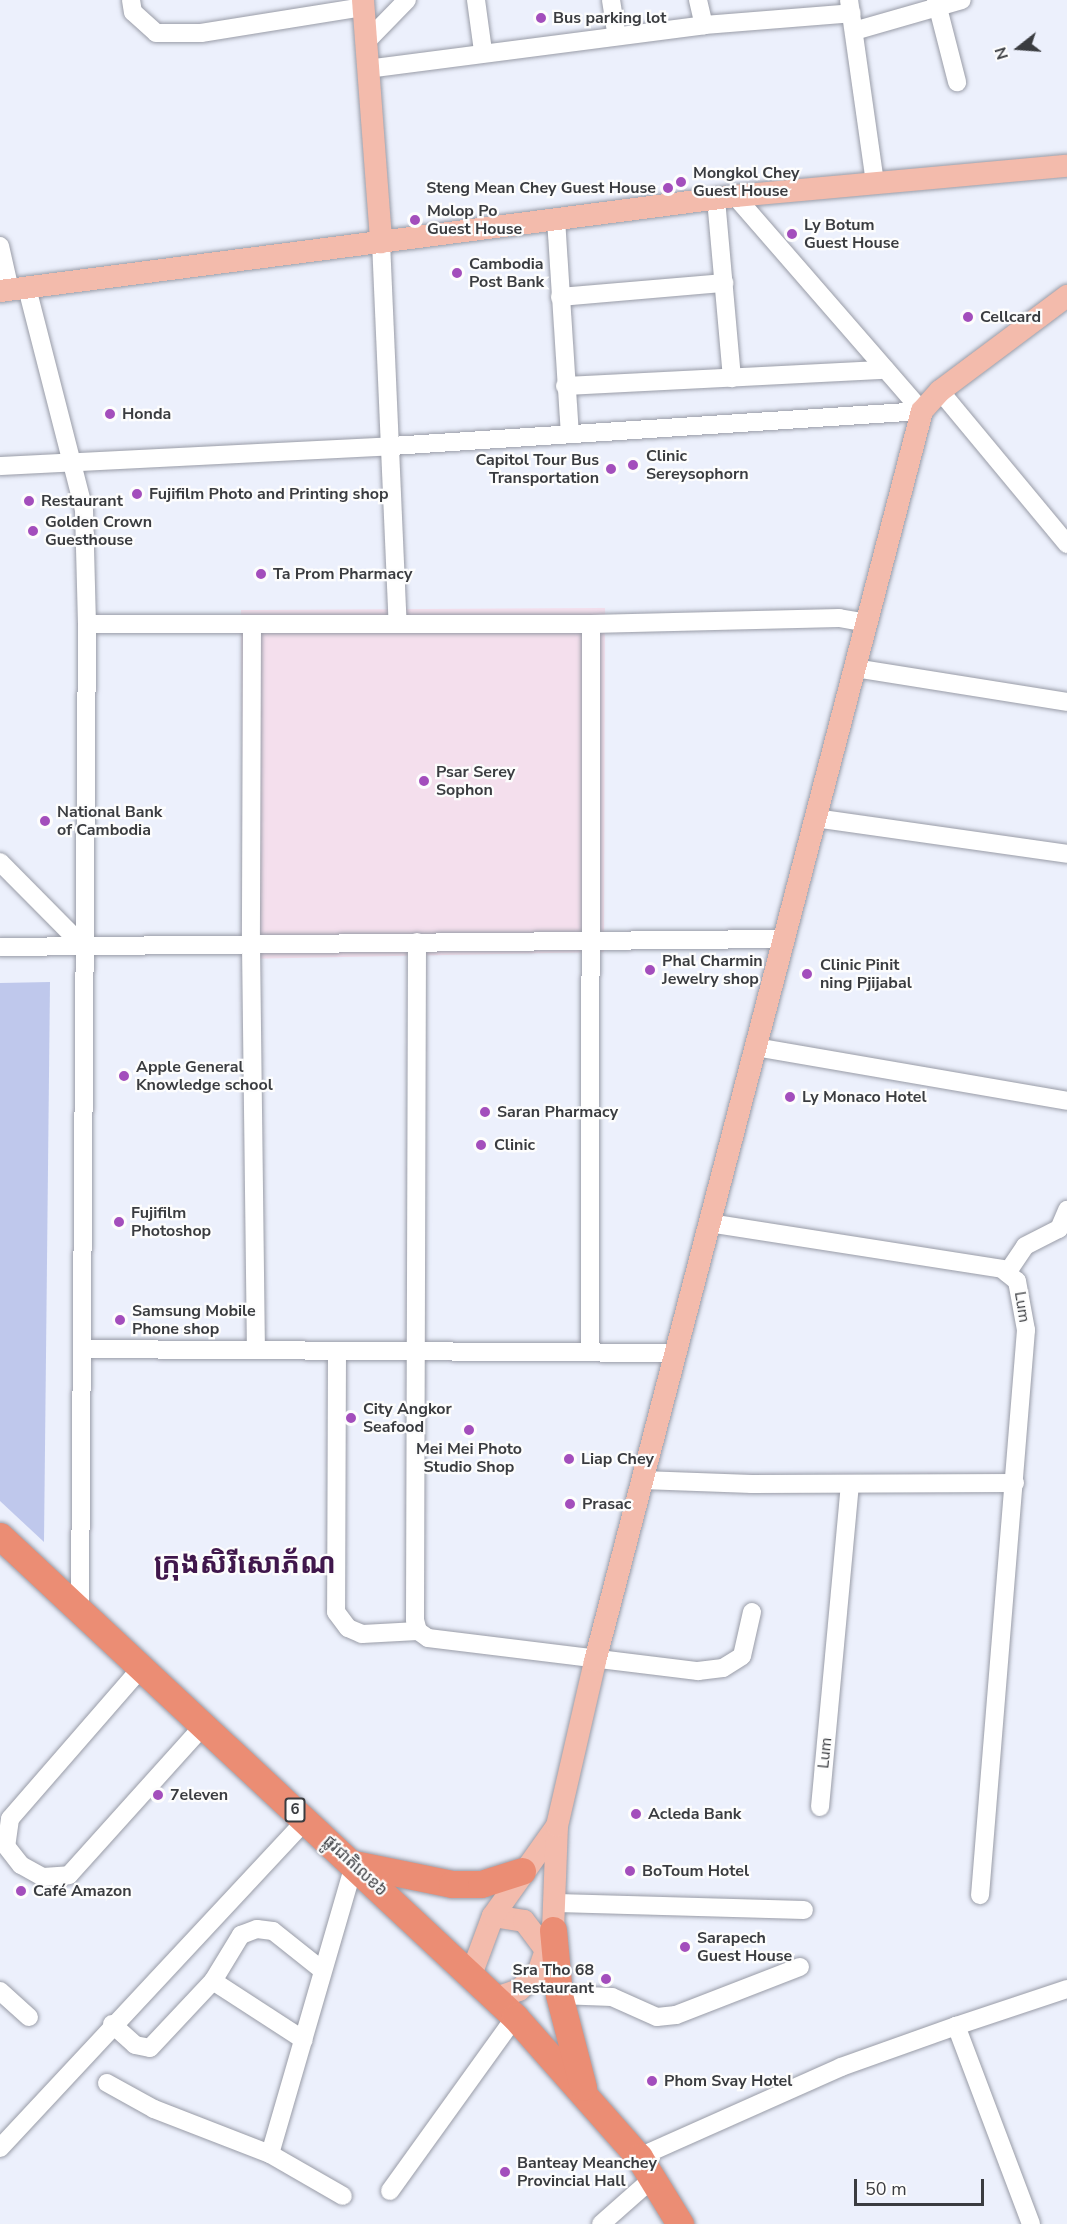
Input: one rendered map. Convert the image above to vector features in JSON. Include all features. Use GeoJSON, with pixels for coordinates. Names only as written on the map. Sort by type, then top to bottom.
{"type":"FeatureCollection","features":[{"type":"Feature","properties":{"kind":"highway","name":"ផ្លូវជាតិលេខ៦"},"geometry":{"type":"LineString","coordinates":[[0,1536],[354,1864],[515,2017],[584,2091],[646,2168],[680,2224]]}},
{"type":"Feature","properties":{"kind":"highway"},"geometry":{"type":"LineString","coordinates":[[354,1864],[452,1884],[481,1884],[522,1871]]}},
{"type":"Feature","properties":{"kind":"highway"},"geometry":{"type":"LineString","coordinates":[[550,1941],[559,1995],[584,2091]]}},
{"type":"Feature","properties":{"kind":"main road"},"geometry":{"type":"LineString","coordinates":[[364,4],[381,242]]}},
{"type":"Feature","properties":{"kind":"main road"},"geometry":{"type":"LineString","coordinates":[[12,289],[726,197],[1067,166]]}},
{"type":"Feature","properties":{"kind":"main road"},"geometry":{"type":"LineString","coordinates":[[496,1998],[519,1990],[538,1973],[550,1941],[557,1903],[557,1826],[595,1661],[922,411],[940,391],[1067,296]]}},
{"type":"Feature","properties":{"kind":"main road"},"geometry":{"type":"LineString","coordinates":[[471,1975],[493,1916],[522,1871],[557,1826]]}},
{"type":"Feature","properties":{"kind":"main road"},"geometry":{"type":"LineString","coordinates":[[493,1916],[524,1921],[550,1941]]}},
{"type":"Feature","properties":{"kind":"street"},"geometry":{"type":"LineString","coordinates":[[131,0],[133,12],[156,33],[201,33],[364,4]]}},
{"type":"Feature","properties":{"kind":"street"},"geometry":{"type":"LineString","coordinates":[[365,43],[407,0]]}},
{"type":"Feature","properties":{"kind":"street"},"geometry":{"type":"LineString","coordinates":[[476,0],[483,51]]}},
{"type":"Feature","properties":{"kind":"street"},"geometry":{"type":"LineString","coordinates":[[611,0],[617,36]]}},
{"type":"Feature","properties":{"kind":"street"},"geometry":{"type":"LineString","coordinates":[[698,0],[704,25]]}},
{"type":"Feature","properties":{"kind":"street"},"geometry":{"type":"LineString","coordinates":[[367,69],[483,51],[704,25],[852,15],[962,0]]}},
{"type":"Feature","properties":{"kind":"street"},"geometry":{"type":"LineString","coordinates":[[937,3],[957,82]]}},
{"type":"Feature","properties":{"kind":"street"},"geometry":{"type":"LineString","coordinates":[[852,15],[875,183]]}},
{"type":"Feature","properties":{"kind":"street"},"geometry":{"type":"LineString","coordinates":[[726,197],[724,283],[732,378]]}},
{"type":"Feature","properties":{"kind":"street"},"geometry":{"type":"LineString","coordinates":[[726,197],[922,411]]}},
{"type":"Feature","properties":{"kind":"street"},"geometry":{"type":"LineString","coordinates":[[556,219],[565,386],[570,434]]}},
{"type":"Feature","properties":{"kind":"street"},"geometry":{"type":"LineString","coordinates":[[381,242],[392,446],[398,624]]}},
{"type":"Feature","properties":{"kind":"street"},"geometry":{"type":"LineString","coordinates":[[0,246],[12,289],[71,461],[84,510],[87,624],[83,946],[84,1349],[80,1610]]}},
{"type":"Feature","properties":{"kind":"street"},"geometry":{"type":"LineString","coordinates":[[560,297],[724,283]]}},
{"type":"Feature","properties":{"kind":"street"},"geometry":{"type":"LineString","coordinates":[[565,386],[886,370]]}},
{"type":"Feature","properties":{"kind":"street"},"geometry":{"type":"LineString","coordinates":[[940,391],[1067,544]]}},
{"type":"Feature","properties":{"kind":"street"},"geometry":{"type":"LineString","coordinates":[[0,466],[392,446],[922,411]]}},
{"type":"Feature","properties":{"kind":"street"},"geometry":{"type":"LineString","coordinates":[[87,624],[591,624],[839,618],[866,623]]}},
{"type":"Feature","properties":{"kind":"street"},"geometry":{"type":"LineString","coordinates":[[252,624],[250,945],[256,1350]]}},
{"type":"Feature","properties":{"kind":"street"},"geometry":{"type":"LineString","coordinates":[[590,1353],[591,624]]}},
{"type":"Feature","properties":{"kind":"street"},"geometry":{"type":"LineString","coordinates":[[855,668],[1067,702]]}},
{"type":"Feature","properties":{"kind":"street"},"geometry":{"type":"LineString","coordinates":[[815,818],[1067,854]]}},
{"type":"Feature","properties":{"kind":"street"},"geometry":{"type":"LineString","coordinates":[[0,862],[83,946]]}},
{"type":"Feature","properties":{"kind":"street"},"geometry":{"type":"LineString","coordinates":[[0,947],[783,939]]}},
{"type":"Feature","properties":{"kind":"street"},"geometry":{"type":"LineString","coordinates":[[417,942],[418,1353],[415,1620],[418,1631]]}},
{"type":"Feature","properties":{"kind":"street"},"geometry":{"type":"LineString","coordinates":[[755,1047],[1067,1101]]}},
{"type":"Feature","properties":{"kind":"street"},"geometry":{"type":"LineString","coordinates":[[1007,1273],[1025,1246],[1059,1229],[1067,1210]]}},
{"type":"Feature","properties":{"kind":"street","name":"Lum"},"geometry":{"type":"LineString","coordinates":[[709,1223],[1007,1273],[1017,1281],[1023,1298],[1026,1330],[980,1895]]}},
{"type":"Feature","properties":{"kind":"street"},"geometry":{"type":"LineString","coordinates":[[84,1349],[674,1353]]}},
{"type":"Feature","properties":{"kind":"street"},"geometry":{"type":"LineString","coordinates":[[338,1352],[336,1612],[348,1628],[362,1634],[418,1631],[428,1638],[595,1661],[698,1671],[723,1668],[742,1656],[752,1612]]}},
{"type":"Feature","properties":{"kind":"street"},"geometry":{"type":"LineString","coordinates":[[642,1480],[850,1484],[1015,1483]]}},
{"type":"Feature","properties":{"kind":"street","name":"Lum"},"geometry":{"type":"LineString","coordinates":[[820,1807],[850,1484]]}},
{"type":"Feature","properties":{"kind":"street"},"geometry":{"type":"LineString","coordinates":[[142,1667],[10,1819],[6,1845],[21,1865],[43,1877],[69,1875],[204,1725]]}},
{"type":"Feature","properties":{"kind":"street"},"geometry":{"type":"LineString","coordinates":[[0,2148],[112,2024],[306,1820]]}},
{"type":"Feature","properties":{"kind":"street"},"geometry":{"type":"LineString","coordinates":[[270,2154],[354,1864]]}},
{"type":"Feature","properties":{"kind":"street"},"geometry":{"type":"LineString","coordinates":[[557,1903],[804,1910]]}},
{"type":"Feature","properties":{"kind":"street"},"geometry":{"type":"LineString","coordinates":[[112,2024],[135,2045],[150,2048],[213,1982],[241,1935],[257,1929],[273,1931],[322,1970]]}},
{"type":"Feature","properties":{"kind":"street"},"geometry":{"type":"LineString","coordinates":[[559,1995],[612,1997],[657,2017],[676,2015],[800,1967]]}},
{"type":"Feature","properties":{"kind":"street"},"geometry":{"type":"LineString","coordinates":[[213,1982],[304,2040]]}},
{"type":"Feature","properties":{"kind":"street"},"geometry":{"type":"LineString","coordinates":[[601,2224],[646,2168],[841,2067],[1067,1989]]}},
{"type":"Feature","properties":{"kind":"street"},"geometry":{"type":"LineString","coordinates":[[0,1991],[29,2017]]}},
{"type":"Feature","properties":{"kind":"street"},"geometry":{"type":"LineString","coordinates":[[390,2191],[515,2017]]}},
{"type":"Feature","properties":{"kind":"street"},"geometry":{"type":"LineString","coordinates":[[956,2026],[1031,2224]]}},
{"type":"Feature","properties":{"kind":"street"},"geometry":{"type":"LineString","coordinates":[[107,2083],[154,2109],[270,2154],[344,2196]]}},
{"type":"Feature","properties":{"kind":"shaded area","name":"Psar Serey Sophon"},"geometry":{"type":"Polygon","coordinates":[[[605,608],[604,952],[244,959],[241,610],[605,608]]]}},
{"type":"Feature","properties":{"kind":"shaded area"},"geometry":{"type":"Polygon","coordinates":[[[50,982],[44,1542],[0,1501],[0,983],[50,982]]]}},
{"type":"Feature","properties":{"kind":"place","name":"Bus parking lot"},"geometry":{"type":"Point","coordinates":[541,18]}},
{"type":"Feature","properties":{"kind":"place","name":"Mongkol Chey Guest House"},"geometry":{"type":"Point","coordinates":[681,182]}},
{"type":"Feature","properties":{"kind":"place","name":"Steng Mean Chey Guest House"},"geometry":{"type":"Point","coordinates":[668,188]}},
{"type":"Feature","properties":{"kind":"place","name":"Molop Po Guest House"},"geometry":{"type":"Point","coordinates":[415,220]}},
{"type":"Feature","properties":{"kind":"place","name":"Ly Botum Guest House"},"geometry":{"type":"Point","coordinates":[792,234]}},
{"type":"Feature","properties":{"kind":"place","name":"Cambodia Post Bank"},"geometry":{"type":"Point","coordinates":[457,273]}},
{"type":"Feature","properties":{"kind":"place","name":"Cellcard"},"geometry":{"type":"Point","coordinates":[968,317]}},
{"type":"Feature","properties":{"kind":"place","name":"Honda"},"geometry":{"type":"Point","coordinates":[110,414]}},
{"type":"Feature","properties":{"kind":"place","name":"Clinic Sereysophorn"},"geometry":{"type":"Point","coordinates":[633,465]}},
{"type":"Feature","properties":{"kind":"place","name":"Capitol Tour Bus Transportation"},"geometry":{"type":"Point","coordinates":[611,469]}},
{"type":"Feature","properties":{"kind":"place","name":"Fujifilm Photo and Printing shop"},"geometry":{"type":"Point","coordinates":[137,494]}},
{"type":"Feature","properties":{"kind":"place","name":"Restaurant"},"geometry":{"type":"Point","coordinates":[29,501]}},
{"type":"Feature","properties":{"kind":"place","name":"Golden Crown Guesthouse"},"geometry":{"type":"Point","coordinates":[33,531]}},
{"type":"Feature","properties":{"kind":"place","name":"Ta Prom Pharmacy"},"geometry":{"type":"Point","coordinates":[261,574]}},
{"type":"Feature","properties":{"kind":"place","name":"Psar Serey Sophon"},"geometry":{"type":"Point","coordinates":[424,781]}},
{"type":"Feature","properties":{"kind":"place","name":"National Bank of Cambodia"},"geometry":{"type":"Point","coordinates":[45,821]}},
{"type":"Feature","properties":{"kind":"place","name":"Phal Charmin Jewelry shop"},"geometry":{"type":"Point","coordinates":[650,970]}},
{"type":"Feature","properties":{"kind":"place","name":"Clinic Pinit ning Pjijabal"},"geometry":{"type":"Point","coordinates":[807,974]}},
{"type":"Feature","properties":{"kind":"place","name":"Apple General Knowledge school"},"geometry":{"type":"Point","coordinates":[124,1076]}},
{"type":"Feature","properties":{"kind":"place","name":"Ly Monaco Hotel"},"geometry":{"type":"Point","coordinates":[790,1097]}},
{"type":"Feature","properties":{"kind":"place","name":"Saran Pharmacy"},"geometry":{"type":"Point","coordinates":[485,1112]}},
{"type":"Feature","properties":{"kind":"place","name":"Clinic"},"geometry":{"type":"Point","coordinates":[481,1145]}},
{"type":"Feature","properties":{"kind":"place","name":"Fujifilm Photoshop"},"geometry":{"type":"Point","coordinates":[119,1222]}},
{"type":"Feature","properties":{"kind":"place","name":"Samsung Mobile Phone shop"},"geometry":{"type":"Point","coordinates":[120,1320]}},
{"type":"Feature","properties":{"kind":"place","name":"City Angkor Seafood"},"geometry":{"type":"Point","coordinates":[351,1418]}},
{"type":"Feature","properties":{"kind":"place","name":"Mei Mei Photo Studio Shop"},"geometry":{"type":"Point","coordinates":[469,1430]}},
{"type":"Feature","properties":{"kind":"place","name":"Liap Chey"},"geometry":{"type":"Point","coordinates":[569,1459]}},
{"type":"Feature","properties":{"kind":"place","name":"Prasac"},"geometry":{"type":"Point","coordinates":[570,1504]}},
{"type":"Feature","properties":{"kind":"place","name":"7eleven"},"geometry":{"type":"Point","coordinates":[158,1795]}},
{"type":"Feature","properties":{"kind":"place","name":"Acleda Bank"},"geometry":{"type":"Point","coordinates":[636,1814]}},
{"type":"Feature","properties":{"kind":"place","name":"BoToum Hotel"},"geometry":{"type":"Point","coordinates":[630,1871]}},
{"type":"Feature","properties":{"kind":"place","name":"Café Amazon"},"geometry":{"type":"Point","coordinates":[21,1891]}},
{"type":"Feature","properties":{"kind":"place","name":"Sarapech Guest House"},"geometry":{"type":"Point","coordinates":[685,1947]}},
{"type":"Feature","properties":{"kind":"place","name":"Sra Tho 68 Restaurant"},"geometry":{"type":"Point","coordinates":[606,1979]}},
{"type":"Feature","properties":{"kind":"place","name":"Phom Svay Hotel"},"geometry":{"type":"Point","coordinates":[652,2081]}},
{"type":"Feature","properties":{"kind":"place","name":"Banteay Meanchey Provincial Hall"},"geometry":{"type":"Point","coordinates":[505,2172]}},
{"type":"Feature","properties":{"kind":"district","name":"ក្រុងសិរីសោភ័ណ"},"geometry":{"type":"Point","coordinates":[245,1564]}}]}
